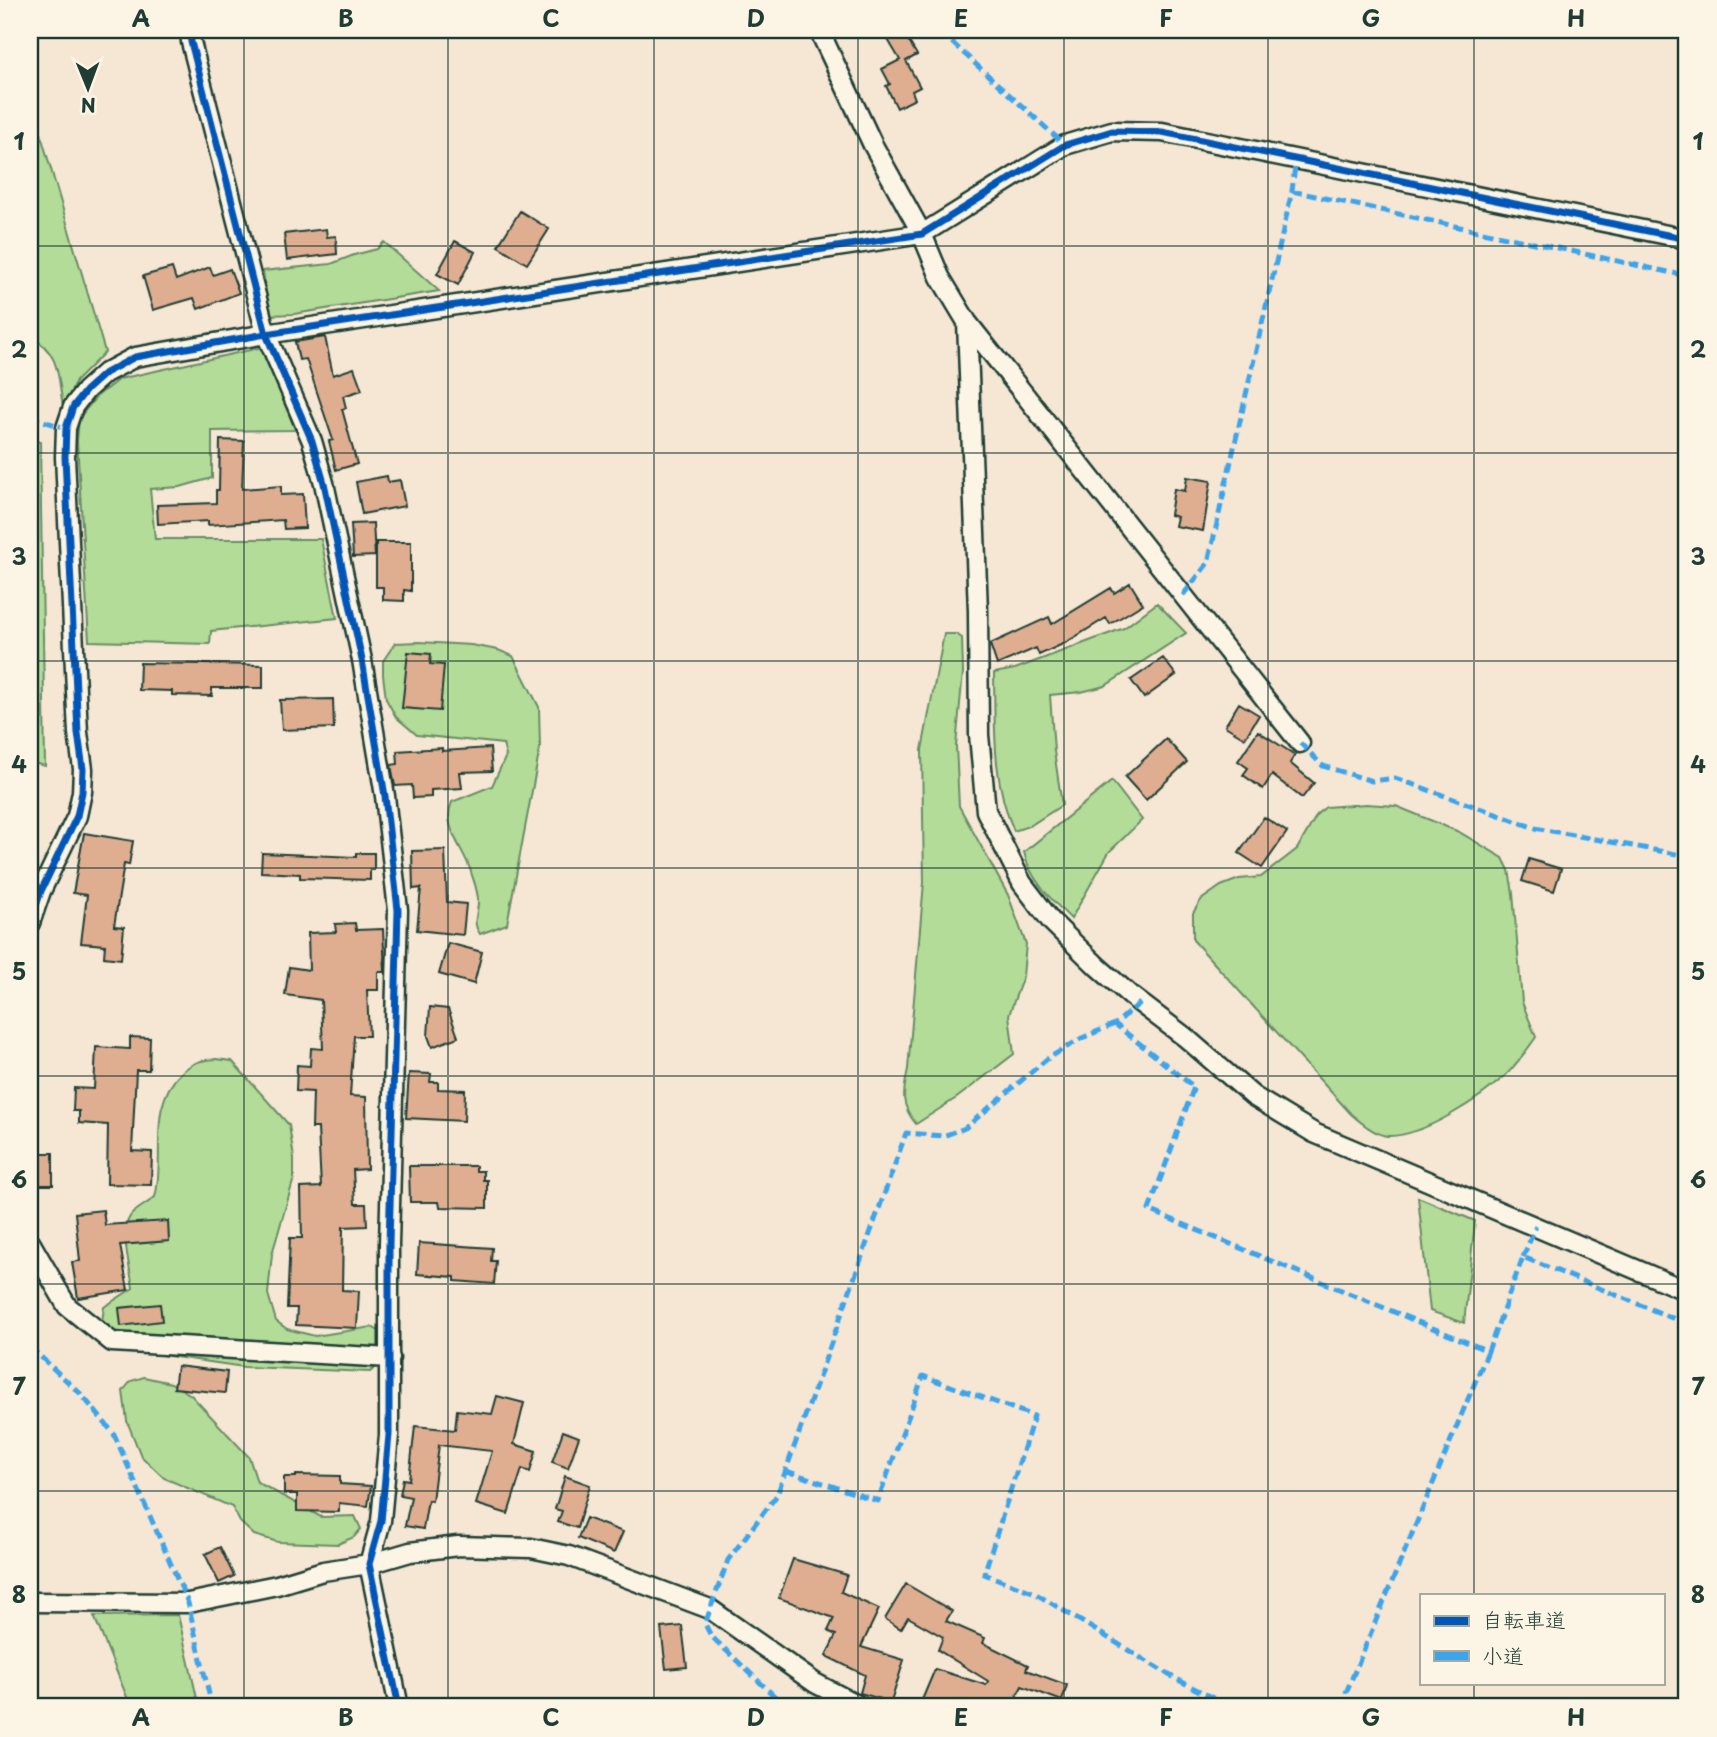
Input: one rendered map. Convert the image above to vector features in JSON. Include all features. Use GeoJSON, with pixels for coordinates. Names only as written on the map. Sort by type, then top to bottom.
{"type":"FeatureCollection","features":[{"type":"Feature","properties":{"kind":"street"},"geometry":{"type":"LineString","coordinates":[[190,30],[266,334],[312,441],[324,483],[362,660],[394,867],[398,910],[389,1244],[388,1435],[381,1521],[369,1564],[399,1707]]}},
{"type":"Feature","properties":{"kind":"street"},"geometry":{"type":"LineString","coordinates":[[819,30],[873,145],[922,234],[940,276],[967,322],[1300,743]]}},
{"type":"Feature","properties":{"kind":"street"},"geometry":{"type":"LineString","coordinates":[[30,923],[41,891],[76,816],[82,792],[83,769],[78,733],[65,457],[66,428],[73,407],[86,390],[105,373],[135,357],[266,334],[922,234],[1065,145],[1112,131],[1162,132],[1687,239]]}},
{"type":"Feature","properties":{"kind":"street"},"geometry":{"type":"LineString","coordinates":[[967,322],[978,611],[979,735],[986,811],[1022,883],[1051,921],[1098,967],[1263,1102],[1314,1133],[1687,1291]]}},
{"type":"Feature","properties":{"kind":"street"},"geometry":{"type":"LineString","coordinates":[[30,1242],[67,1306],[112,1342],[390,1358]]}},
{"type":"Feature","properties":{"kind":"street"},"geometry":{"type":"LineString","coordinates":[[30,1602],[188,1603],[277,1586],[323,1570],[369,1564],[410,1552],[458,1546],[531,1548],[569,1556],[710,1609],[815,1683],[861,1707]]}},
{"type":"Feature","properties":{"kind":"green space"},"geometry":{"type":"Polygon","coordinates":[[[30,98],[105,352],[76,381],[63,407],[52,357],[40,342],[30,336],[30,98]]]}},
{"type":"Feature","properties":{"kind":"green space"},"geometry":{"type":"Polygon","coordinates":[[[384,242],[439,291],[294,314],[269,315],[263,271],[331,264],[377,249],[384,242]]]}},
{"type":"Feature","properties":{"kind":"green space"},"geometry":{"type":"Polygon","coordinates":[[[264,347],[295,430],[212,431],[212,478],[180,487],[150,489],[155,539],[321,539],[337,618],[211,631],[210,644],[89,641],[77,441],[79,418],[96,397],[119,379],[264,347]]]}},
{"type":"Feature","properties":{"kind":"green space"},"geometry":{"type":"Polygon","coordinates":[[[30,439],[40,442],[45,766],[30,762],[30,439]]]}},
{"type":"Feature","properties":{"kind":"green space"},"geometry":{"type":"Polygon","coordinates":[[[1157,603],[1186,633],[1105,686],[1050,695],[1062,805],[1031,825],[1014,831],[998,773],[994,673],[1015,669],[1124,628],[1157,603]]]}},
{"type":"Feature","properties":{"kind":"green space"},"geometry":{"type":"Polygon","coordinates":[[[944,634],[956,634],[962,638],[963,672],[956,746],[959,806],[1008,895],[1026,944],[1023,976],[1009,1015],[1014,1054],[958,1097],[916,1124],[907,1110],[904,1092],[924,882],[922,750],[944,634]]]}},
{"type":"Feature","properties":{"kind":"green space"},"geometry":{"type":"Polygon","coordinates":[[[395,643],[471,645],[513,656],[539,707],[540,748],[507,924],[480,934],[476,923],[477,892],[468,863],[451,829],[449,811],[452,802],[492,786],[506,756],[503,744],[417,735],[396,717],[386,699],[383,661],[395,643]]]}},
{"type":"Feature","properties":{"kind":"green space"},"geometry":{"type":"Polygon","coordinates":[[[1112,781],[1142,820],[1109,852],[1071,919],[1036,880],[1024,852],[1112,781]]]}},
{"type":"Feature","properties":{"kind":"green space"},"geometry":{"type":"Polygon","coordinates":[[[1366,804],[1396,806],[1459,832],[1503,858],[1509,870],[1513,893],[1522,1002],[1536,1037],[1506,1075],[1467,1105],[1434,1123],[1402,1135],[1388,1136],[1373,1131],[1351,1114],[1193,940],[1193,913],[1201,900],[1221,886],[1239,879],[1261,877],[1297,849],[1318,813],[1326,807],[1366,804]]]}},
{"type":"Feature","properties":{"kind":"green space"},"geometry":{"type":"Polygon","coordinates":[[[216,1059],[232,1061],[289,1125],[294,1178],[272,1254],[268,1294],[276,1321],[287,1329],[315,1336],[372,1327],[382,1333],[377,1366],[370,1372],[244,1367],[114,1348],[102,1322],[104,1307],[133,1288],[126,1249],[126,1228],[133,1213],[155,1197],[164,1100],[171,1085],[182,1072],[198,1062],[216,1059]]]}},
{"type":"Feature","properties":{"kind":"green space"},"geometry":{"type":"Polygon","coordinates":[[[1418,1197],[1475,1221],[1464,1323],[1430,1311],[1418,1197]]]}},
{"type":"Feature","properties":{"kind":"green space"},"geometry":{"type":"Polygon","coordinates":[[[144,1377],[171,1383],[191,1395],[249,1457],[257,1482],[321,1517],[355,1516],[361,1529],[354,1537],[338,1544],[278,1542],[254,1535],[240,1522],[232,1507],[164,1478],[141,1456],[127,1421],[123,1391],[131,1381],[144,1377]]]}},
{"type":"Feature","properties":{"kind":"green space"},"geometry":{"type":"Polygon","coordinates":[[[178,1615],[199,1707],[131,1707],[94,1616],[178,1615]]]}},
{"type":"Feature","properties":{"kind":"building"},"geometry":{"type":"Polygon","coordinates":[[[902,30],[917,55],[906,61],[920,87],[912,91],[915,99],[897,108],[886,86],[890,84],[882,69],[900,60],[887,38],[902,30]]]}},
{"type":"Feature","properties":{"kind":"building"},"geometry":{"type":"Polygon","coordinates":[[[520,211],[549,229],[527,264],[498,246],[520,211]]]}},
{"type":"Feature","properties":{"kind":"building"},"geometry":{"type":"Polygon","coordinates":[[[326,229],[327,237],[336,236],[337,254],[287,260],[284,234],[326,229]]]}},
{"type":"Feature","properties":{"kind":"building"},"geometry":{"type":"Polygon","coordinates":[[[455,241],[475,252],[458,285],[437,274],[455,241]]]}},
{"type":"Feature","properties":{"kind":"building"},"geometry":{"type":"Polygon","coordinates":[[[210,267],[213,275],[230,269],[239,293],[198,309],[194,298],[153,310],[143,276],[172,268],[176,280],[210,267]]]}},
{"type":"Feature","properties":{"kind":"building"},"geometry":{"type":"Polygon","coordinates":[[[325,337],[333,375],[354,368],[362,390],[343,396],[346,408],[342,409],[357,464],[336,470],[329,441],[333,440],[306,359],[299,360],[295,342],[325,337]]]}},
{"type":"Feature","properties":{"kind":"building"},"geometry":{"type":"Polygon","coordinates":[[[220,440],[244,441],[242,489],[281,486],[281,495],[303,494],[305,528],[284,529],[283,520],[208,525],[208,521],[158,524],[157,505],[216,503],[216,490],[219,490],[220,440]]]}},
{"type":"Feature","properties":{"kind":"building"},"geometry":{"type":"Polygon","coordinates":[[[387,476],[388,482],[400,480],[405,506],[362,514],[356,482],[387,476]]]}},
{"type":"Feature","properties":{"kind":"building"},"geometry":{"type":"Polygon","coordinates":[[[1187,477],[1211,481],[1203,531],[1175,526],[1177,517],[1170,515],[1174,489],[1185,491],[1187,477]]]}},
{"type":"Feature","properties":{"kind":"building"},"geometry":{"type":"Polygon","coordinates":[[[373,523],[375,556],[353,557],[351,524],[373,523]]]}},
{"type":"Feature","properties":{"kind":"building"},"geometry":{"type":"Polygon","coordinates":[[[376,542],[411,542],[411,591],[404,590],[404,601],[383,600],[383,587],[376,587],[376,542]]]}},
{"type":"Feature","properties":{"kind":"building"},"geometry":{"type":"Polygon","coordinates":[[[1130,583],[1143,604],[1110,624],[1106,618],[1039,655],[1036,648],[997,665],[990,644],[1049,617],[1052,624],[1111,588],[1114,593],[1130,583]]]}},
{"type":"Feature","properties":{"kind":"building"},"geometry":{"type":"Polygon","coordinates":[[[408,652],[431,654],[430,664],[444,665],[440,711],[402,708],[408,652]]]}},
{"type":"Feature","properties":{"kind":"building"},"geometry":{"type":"Polygon","coordinates":[[[1163,658],[1176,675],[1144,698],[1131,680],[1163,658]]]}},
{"type":"Feature","properties":{"kind":"building"},"geometry":{"type":"Polygon","coordinates":[[[140,663],[263,665],[263,688],[212,688],[212,696],[172,695],[172,691],[139,690],[140,663]]]}},
{"type":"Feature","properties":{"kind":"building"},"geometry":{"type":"Polygon","coordinates":[[[333,699],[334,728],[282,730],[280,700],[333,699]]]}},
{"type":"Feature","properties":{"kind":"building"},"geometry":{"type":"Polygon","coordinates":[[[1239,703],[1259,715],[1245,738],[1225,726],[1239,703]]]}},
{"type":"Feature","properties":{"kind":"building"},"geometry":{"type":"Polygon","coordinates":[[[1258,731],[1295,755],[1290,763],[1314,783],[1302,798],[1272,775],[1263,789],[1243,775],[1248,768],[1238,761],[1258,731]]]}},
{"type":"Feature","properties":{"kind":"building"},"geometry":{"type":"Polygon","coordinates":[[[1166,739],[1187,762],[1146,800],[1125,777],[1166,739]]]}},
{"type":"Feature","properties":{"kind":"building"},"geometry":{"type":"Polygon","coordinates":[[[442,748],[442,751],[490,748],[492,771],[460,772],[462,788],[431,790],[431,797],[413,798],[412,785],[395,786],[391,765],[398,764],[397,751],[442,748]]]}},
{"type":"Feature","properties":{"kind":"building"},"geometry":{"type":"Polygon","coordinates":[[[1264,817],[1287,832],[1262,868],[1239,853],[1264,817]]]}},
{"type":"Feature","properties":{"kind":"building"},"geometry":{"type":"Polygon","coordinates":[[[84,833],[133,841],[129,865],[124,864],[114,926],[124,927],[121,959],[104,957],[105,945],[81,943],[87,895],[73,893],[84,833]]]}},
{"type":"Feature","properties":{"kind":"building"},"geometry":{"type":"Polygon","coordinates":[[[445,850],[447,902],[466,904],[463,935],[417,930],[421,888],[413,889],[412,851],[445,850]]]}},
{"type":"Feature","properties":{"kind":"building"},"geometry":{"type":"Polygon","coordinates":[[[262,853],[356,857],[356,853],[374,853],[374,870],[370,870],[370,880],[300,878],[300,874],[261,872],[262,853]]]}},
{"type":"Feature","properties":{"kind":"building"},"geometry":{"type":"Polygon","coordinates":[[[1529,859],[1561,869],[1554,891],[1522,881],[1529,859]]]}},
{"type":"Feature","properties":{"kind":"building"},"geometry":{"type":"Polygon","coordinates":[[[355,923],[356,930],[383,929],[385,972],[378,972],[378,990],[367,990],[369,1036],[354,1036],[350,1096],[366,1097],[367,1169],[353,1170],[355,1204],[366,1204],[367,1226],[343,1227],[342,1290],[359,1291],[357,1328],[296,1325],[297,1308],[287,1308],[290,1238],[302,1238],[301,1188],[321,1187],[318,1128],[312,1128],[313,1092],[296,1091],[297,1065],[310,1066],[311,1048],[323,1049],[321,1000],[285,995],[289,967],[309,970],[308,933],[336,932],[335,924],[355,923]]]}},
{"type":"Feature","properties":{"kind":"building"},"geometry":{"type":"Polygon","coordinates":[[[448,943],[482,952],[474,984],[439,974],[448,943]]]}},
{"type":"Feature","properties":{"kind":"building"},"geometry":{"type":"Polygon","coordinates":[[[430,1007],[448,1009],[458,1037],[432,1047],[428,1036],[430,1007]]]}},
{"type":"Feature","properties":{"kind":"building"},"geometry":{"type":"Polygon","coordinates":[[[130,1037],[150,1038],[149,1070],[136,1070],[132,1151],[152,1152],[151,1185],[107,1184],[108,1125],[79,1123],[79,1111],[73,1111],[74,1088],[94,1089],[96,1047],[130,1049],[130,1037]]]}},
{"type":"Feature","properties":{"kind":"building"},"geometry":{"type":"Polygon","coordinates":[[[409,1073],[431,1074],[430,1082],[438,1082],[438,1089],[465,1090],[464,1121],[406,1118],[409,1073]]]}},
{"type":"Feature","properties":{"kind":"building"},"geometry":{"type":"Polygon","coordinates":[[[30,1153],[53,1153],[53,1185],[30,1185],[30,1153]]]}},
{"type":"Feature","properties":{"kind":"building"},"geometry":{"type":"Polygon","coordinates":[[[409,1166],[476,1166],[476,1171],[483,1171],[483,1180],[487,1180],[487,1208],[440,1207],[439,1202],[410,1202],[409,1166]]]}},
{"type":"Feature","properties":{"kind":"building"},"geometry":{"type":"Polygon","coordinates":[[[103,1210],[105,1225],[168,1221],[169,1241],[120,1245],[128,1290],[78,1298],[72,1262],[80,1261],[75,1213],[103,1210]]]}},
{"type":"Feature","properties":{"kind":"building"},"geometry":{"type":"Polygon","coordinates":[[[419,1243],[492,1248],[491,1261],[496,1261],[494,1284],[417,1274],[419,1243]]]}},
{"type":"Feature","properties":{"kind":"building"},"geometry":{"type":"Polygon","coordinates":[[[160,1304],[162,1321],[121,1326],[119,1308],[160,1304]]]}},
{"type":"Feature","properties":{"kind":"building"},"geometry":{"type":"Polygon","coordinates":[[[177,1366],[227,1372],[225,1393],[174,1388],[177,1366]]]}},
{"type":"Feature","properties":{"kind":"building"},"geometry":{"type":"Polygon","coordinates":[[[497,1396],[524,1403],[514,1444],[536,1451],[530,1472],[522,1469],[508,1514],[476,1504],[492,1451],[439,1445],[432,1501],[428,1500],[423,1529],[405,1526],[411,1497],[400,1495],[403,1479],[409,1480],[415,1426],[455,1430],[457,1410],[492,1414],[497,1396]]]}},
{"type":"Feature","properties":{"kind":"building"},"geometry":{"type":"Polygon","coordinates":[[[563,1431],[579,1437],[568,1468],[552,1462],[563,1431]]]}},
{"type":"Feature","properties":{"kind":"building"},"geometry":{"type":"Polygon","coordinates":[[[340,1476],[340,1484],[371,1486],[368,1506],[339,1503],[339,1512],[297,1511],[297,1494],[284,1494],[284,1477],[340,1476]]]}},
{"type":"Feature","properties":{"kind":"building"},"geometry":{"type":"Polygon","coordinates":[[[565,1476],[590,1485],[577,1528],[558,1522],[562,1511],[555,1509],[565,1476]]]}},
{"type":"Feature","properties":{"kind":"building"},"geometry":{"type":"Polygon","coordinates":[[[586,1518],[623,1532],[614,1553],[578,1538],[586,1518]]]}},
{"type":"Feature","properties":{"kind":"building"},"geometry":{"type":"Polygon","coordinates":[[[220,1547],[234,1576],[219,1583],[205,1554],[220,1547]]]}},
{"type":"Feature","properties":{"kind":"building"},"geometry":{"type":"Polygon","coordinates":[[[793,1559],[847,1575],[841,1592],[879,1609],[861,1647],[904,1660],[891,1702],[860,1693],[865,1675],[826,1656],[836,1635],[828,1631],[834,1618],[779,1598],[793,1559]]]}},
{"type":"Feature","properties":{"kind":"building"},"geometry":{"type":"Polygon","coordinates":[[[906,1584],[952,1611],[946,1621],[985,1638],[983,1643],[1028,1665],[1026,1670],[1067,1685],[1062,1701],[1022,1686],[1011,1707],[919,1707],[935,1669],[986,1685],[988,1681],[938,1650],[943,1637],[908,1617],[901,1629],[885,1619],[906,1584]]]}},
{"type":"Feature","properties":{"kind":"building"},"geometry":{"type":"Polygon","coordinates":[[[682,1626],[687,1667],[666,1669],[661,1628],[682,1626]]]}},
{"type":"Feature","properties":{"kind":"marked path"},"geometry":{"type":"LineString","coordinates":[[944,30],[948,39],[1065,145]]}},
{"type":"Feature","properties":{"kind":"marked path"},"geometry":{"type":"LineString","coordinates":[[1183,595],[1208,563],[1292,191],[1296,158]]}},
{"type":"Feature","properties":{"kind":"marked path"},"geometry":{"type":"LineString","coordinates":[[1292,191],[1687,276]]}},
{"type":"Feature","properties":{"kind":"marked path"},"geometry":{"type":"LineString","coordinates":[[30,417],[66,428]]}},
{"type":"Feature","properties":{"kind":"marked path"},"geometry":{"type":"LineString","coordinates":[[1300,743],[1323,766],[1372,781],[1395,778],[1535,828],[1687,856]]}},
{"type":"Feature","properties":{"kind":"marked path"},"geometry":{"type":"LineString","coordinates":[[1140,1003],[1115,1024],[1194,1087],[1149,1210],[1488,1351],[1523,1257],[1687,1324]]}},
{"type":"Feature","properties":{"kind":"marked path"},"geometry":{"type":"LineString","coordinates":[[786,1707],[711,1636],[705,1624],[728,1560],[777,1495],[906,1133],[943,1136],[965,1128],[1047,1059],[1082,1038],[1115,1024]]}},
{"type":"Feature","properties":{"kind":"marked path"},"geometry":{"type":"LineString","coordinates":[[1523,1257],[1536,1226]]}},
{"type":"Feature","properties":{"kind":"marked path"},"geometry":{"type":"LineString","coordinates":[[30,1347],[81,1394],[114,1434],[188,1603],[212,1707]]}},
{"type":"Feature","properties":{"kind":"marked path"},"geometry":{"type":"LineString","coordinates":[[1340,1707],[1488,1351]]}},
{"type":"Feature","properties":{"kind":"marked path"},"geometry":{"type":"LineString","coordinates":[[786,1471],[878,1501],[923,1376],[1034,1416],[984,1574],[1033,1592],[1169,1675],[1230,1707]]}},
{"type":"Feature","properties":{"kind":"cycle path"},"geometry":{"type":"LineString","coordinates":[[190,30],[266,334],[312,441],[324,483],[362,660],[385,796],[398,910],[389,1244],[389,1435],[381,1521],[369,1564],[399,1707]]}},
{"type":"Feature","properties":{"kind":"cycle path"},"geometry":{"type":"LineString","coordinates":[[30,923],[41,891],[77,816],[82,792],[83,769],[78,733],[65,457],[66,428],[73,407],[86,390],[105,373],[135,357],[266,334],[922,234],[1065,145],[1112,131],[1162,132],[1687,239]]}}]}
